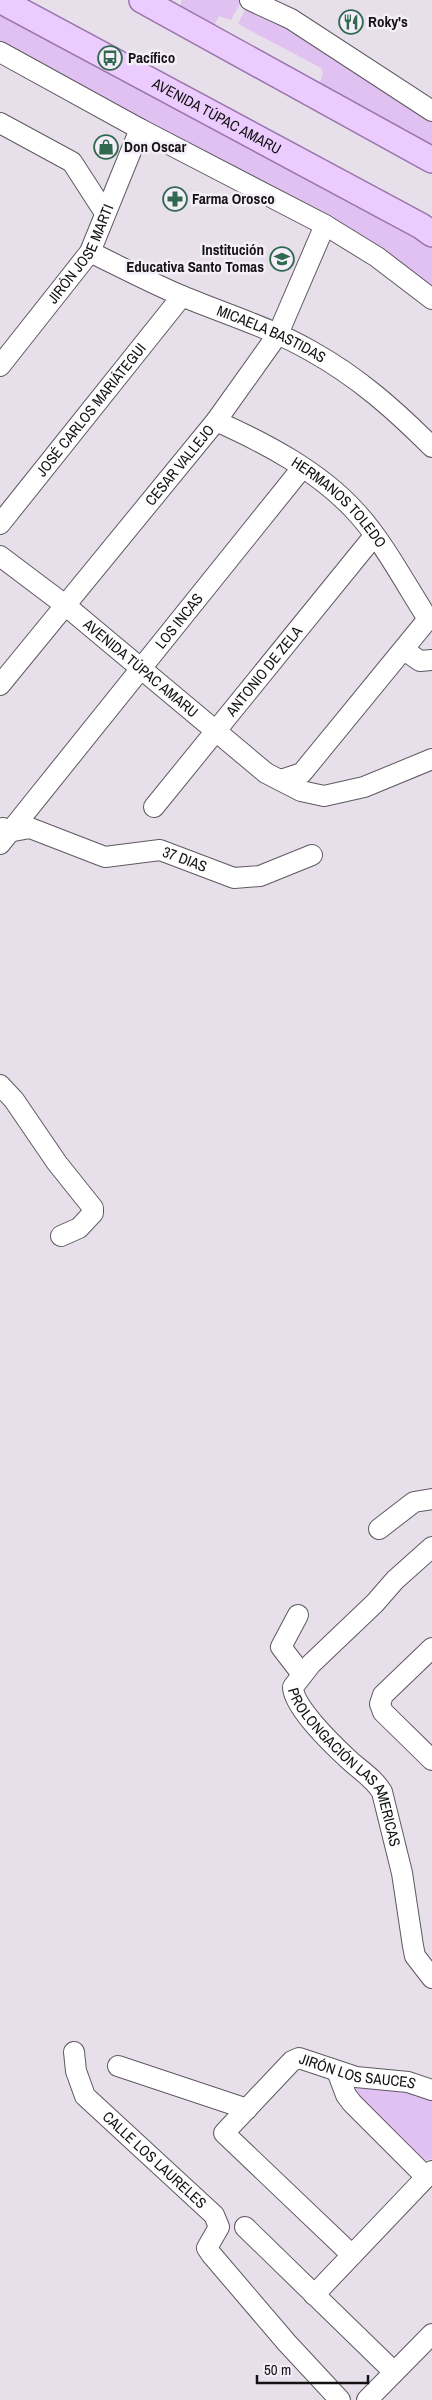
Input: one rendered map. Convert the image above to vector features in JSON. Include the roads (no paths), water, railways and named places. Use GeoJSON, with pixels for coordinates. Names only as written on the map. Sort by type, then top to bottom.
{"type":"FeatureCollection","features":[{"type":"Feature","properties":{"kind":"main road","name":"AVENIDA TÚPAC AMARU"},"geometry":{"type":"LineString","coordinates":[[0,0],[227,120],[421,226],[432,234]]}},
{"type":"Feature","properties":{"kind":"main road"},"geometry":{"type":"LineString","coordinates":[[154,1],[182,12],[432,160]]}},
{"type":"Feature","properties":{"kind":"street"},"geometry":{"type":"LineString","coordinates":[[250,0],[291,19],[432,111]]}},
{"type":"Feature","properties":{"kind":"street"},"geometry":{"type":"LineString","coordinates":[[0,52],[140,129],[325,225],[377,257],[432,299]]}},
{"type":"Feature","properties":{"kind":"street"},"geometry":{"type":"LineString","coordinates":[[0,123],[72,162],[106,213]]}},
{"type":"Feature","properties":{"kind":"street","name":"JIRÓN JOSE MARTI"},"geometry":{"type":"LineString","coordinates":[[0,366],[90,252],[140,129]]}},
{"type":"Feature","properties":{"kind":"street","name":"CESAR VALLEJO"},"geometry":{"type":"LineString","coordinates":[[0,685],[216,421],[278,334],[325,225]]}},
{"type":"Feature","properties":{"kind":"street","name":"MICAELA BASTIDAS"},"geometry":{"type":"LineString","coordinates":[[90,252],[182,296],[278,334],[333,364],[373,391],[402,416],[432,447]]}},
{"type":"Feature","properties":{"kind":"street","name":"JOSÉ CARLOS MARIÁTEGUI"},"geometry":{"type":"LineString","coordinates":[[0,524],[182,296]]}},
{"type":"Feature","properties":{"kind":"street","name":"HERMANOS TOLEDO"},"geometry":{"type":"LineString","coordinates":[[216,421],[302,468],[330,488],[355,511],[430,618]]}},
{"type":"Feature","properties":{"kind":"street","name":"LOS INCAS"},"geometry":{"type":"LineString","coordinates":[[3,834],[142,669],[302,468]]}},
{"type":"Feature","properties":{"kind":"street","name":"ANTONIO DE ZELA"},"geometry":{"type":"LineString","coordinates":[[154,807],[374,536]]}},
{"type":"Feature","properties":{"kind":"street","name":"AVENIDA TÚPAC AMARU"},"geometry":{"type":"LineString","coordinates":[[0,556],[65,605],[266,773],[301,791],[324,796],[364,787],[432,759]]}},
{"type":"Feature","properties":{"kind":"street"},"geometry":{"type":"LineString","coordinates":[[280,780],[302,773],[430,618]]}},
{"type":"Feature","properties":{"kind":"street"},"geometry":{"type":"LineString","coordinates":[[404,650],[420,661],[432,660]]}},
{"type":"Feature","properties":{"kind":"street","name":"37 DIAS"},"geometry":{"type":"LineString","coordinates":[[3,834],[30,828],[105,857],[160,850],[234,878],[260,876],[312,855]]}},
{"type":"Feature","properties":{"kind":"street"},"geometry":{"type":"LineString","coordinates":[[0,1085],[14,1100],[57,1163],[93,1208],[93,1213],[83,1225],[61,1236]]}},
{"type":"Feature","properties":{"kind":"street"},"geometry":{"type":"LineString","coordinates":[[379,1529],[414,1502],[432,1499]]}},
{"type":"Feature","properties":{"kind":"street","name":"PROLONGACIÓN LAS AMERICAS"},"geometry":{"type":"LineString","coordinates":[[432,1547],[395,1580],[375,1603],[301,1673],[292,1687],[301,1710],[346,1758],[376,1782],[382,1792],[402,1873],[412,1946],[415,1956],[432,1978]]}},
{"type":"Feature","properties":{"kind":"street"},"geometry":{"type":"LineString","coordinates":[[298,1615],[281,1647],[301,1673]]}},
{"type":"Feature","properties":{"kind":"street"},"geometry":{"type":"LineString","coordinates":[[432,1648],[383,1695],[380,1704],[383,1712],[432,1760]]}},
{"type":"Feature","properties":{"kind":"street","name":"CALLE LOS LAURELES"},"geometry":{"type":"LineString","coordinates":[[74,2052],[76,2071],[85,2096],[214,2215],[219,2227],[208,2242],[207,2248],[211,2254],[287,2343],[340,2400]]}},
{"type":"Feature","properties":{"kind":"street","name":"JIRÓN LOS SAUCES"},"geometry":{"type":"LineString","coordinates":[[352,2255],[224,2133],[292,2061],[299,2058],[356,2076],[408,2082],[432,2090]]}},
{"type":"Feature","properties":{"kind":"street"},"geometry":{"type":"LineString","coordinates":[[118,2066],[247,2109]]}},
{"type":"Feature","properties":{"kind":"street"},"geometry":{"type":"LineString","coordinates":[[314,2295],[429,2174],[352,2103],[346,2096],[337,2071]]}},
{"type":"Feature","properties":{"kind":"street"},"geometry":{"type":"LineString","coordinates":[[245,2227],[394,2372]]}},
{"type":"Feature","properties":{"kind":"street"},"geometry":{"type":"LineString","coordinates":[[367,2400],[432,2334]]}},
{"type":"Feature","properties":{"kind":"place","name":"Roky's"},"geometry":{"type":"Point","coordinates":[351,22]}},
{"type":"Feature","properties":{"kind":"place","name":"Pacífico"},"geometry":{"type":"Point","coordinates":[110,58]}},
{"type":"Feature","properties":{"kind":"place","name":"Don Oscar"},"geometry":{"type":"Point","coordinates":[106,147]}},
{"type":"Feature","properties":{"kind":"place","name":"Farma Orosco"},"geometry":{"type":"Point","coordinates":[175,199]}},
{"type":"Feature","properties":{"kind":"place","name":"Institución Educativa Santo Tomas"},"geometry":{"type":"Point","coordinates":[282,259]}}]}
